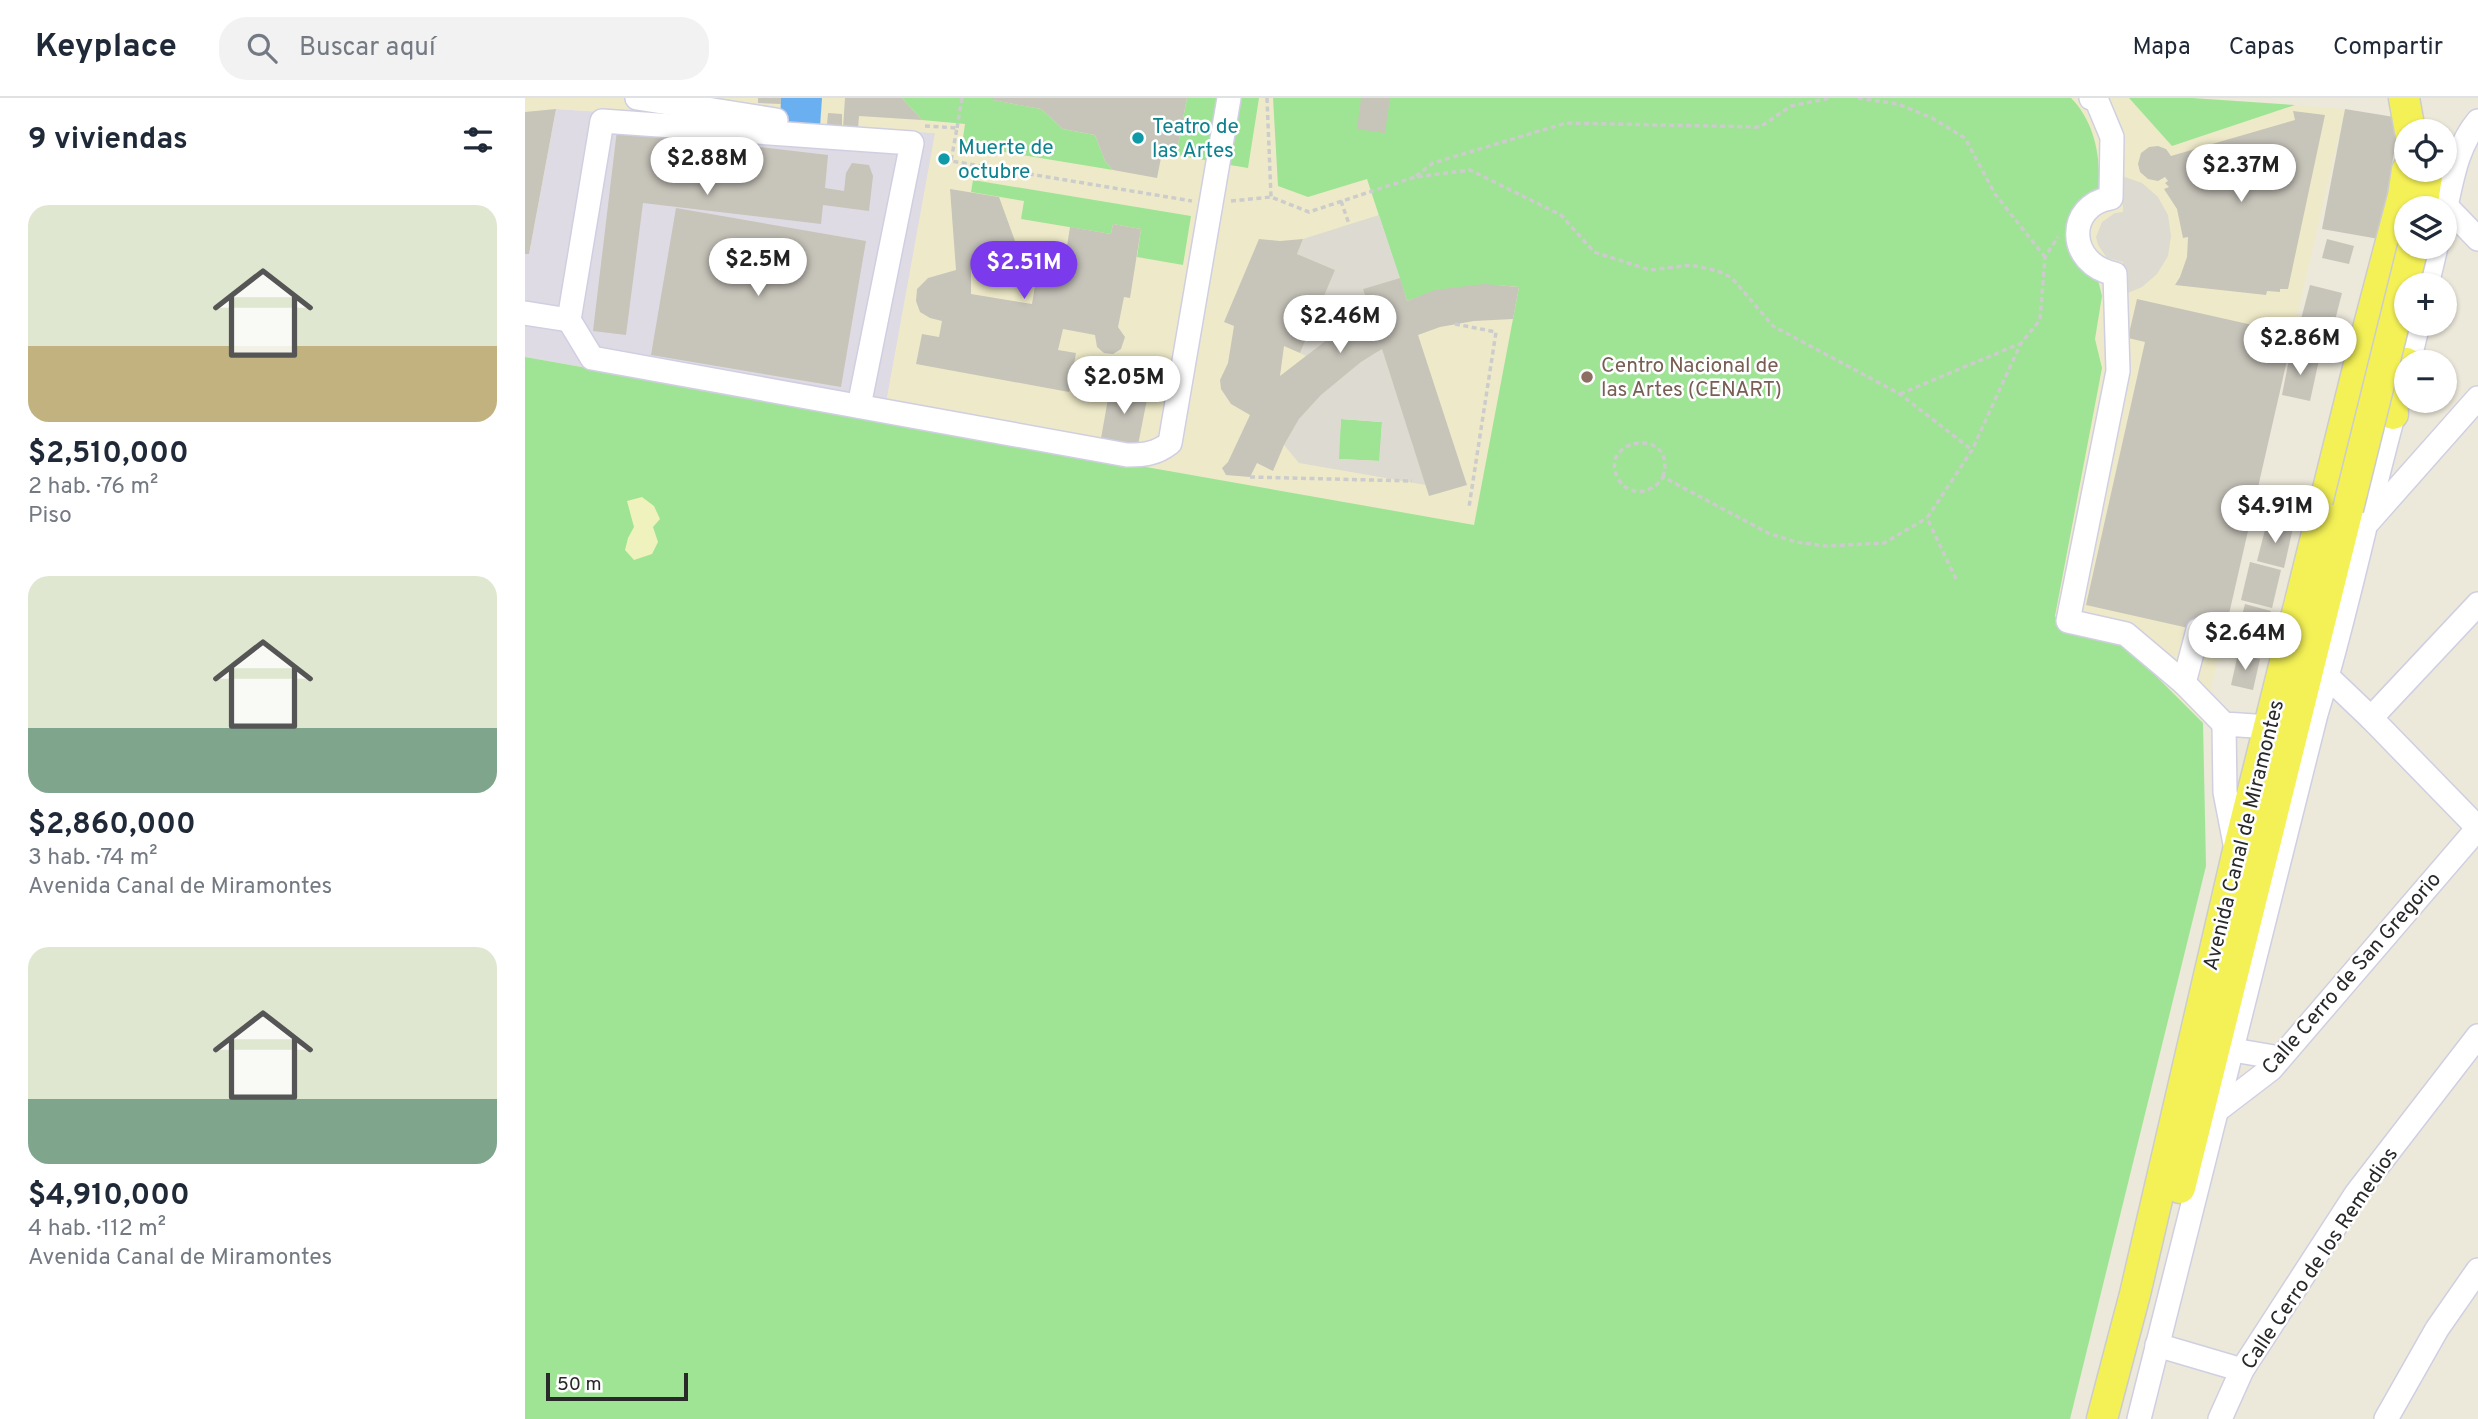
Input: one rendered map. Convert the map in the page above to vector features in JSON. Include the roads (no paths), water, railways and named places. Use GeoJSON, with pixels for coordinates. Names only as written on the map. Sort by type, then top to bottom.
{"type":"FeatureCollection","features":[{"type":"Feature","properties":{"kind":"main road"},"geometry":{"type":"LineString","coordinates":[[2404,98],[2409,119]]}},
{"type":"Feature","properties":{"kind":"main road"},"geometry":{"type":"LineString","coordinates":[[2424,98],[2427,119]]}},
{"type":"Feature","properties":{"kind":"main road","name":"Avenida Canal de Miramontes"},"geometry":{"type":"LineString","coordinates":[[2102,1419],[2237,855],[2405,182]]}},
{"type":"Feature","properties":{"kind":"main road"},"geometry":{"type":"LineString","coordinates":[[2356,518],[2410,259]]}},
{"type":"Feature","properties":{"kind":"main road"},"geometry":{"type":"LineString","coordinates":[[2364,344],[2366,358],[2375,368],[2394,370]]}},
{"type":"Feature","properties":{"kind":"main road"},"geometry":{"type":"LineString","coordinates":[[2352,391],[2366,386],[2380,388],[2391,399],[2393,414]]}},
{"type":"Feature","properties":{"kind":"main road","name":"Avenida Canal de Miramontes"},"geometry":{"type":"LineString","coordinates":[[2122,1419],[2282,780],[2356,518]]}},
{"type":"Feature","properties":{"kind":"main road"},"geometry":{"type":"LineString","coordinates":[[2282,780],[2298,743],[2316,714]]}},
{"type":"Feature","properties":{"kind":"street"},"geometry":{"type":"LineString","coordinates":[[637,98],[776,120]]}},
{"type":"Feature","properties":{"kind":"street"},"geometry":{"type":"LineString","coordinates":[[859,406],[912,144],[602,121],[569,320],[592,358],[1126,455],[1147,455],[1160,451],[1170,443],[1229,98]]}},
{"type":"Feature","properties":{"kind":"street"},"geometry":{"type":"LineString","coordinates":[[2091,98],[2097,101],[2112,137],[2111,198],[2088,209],[2081,219],[2078,240],[2082,252],[2095,267],[2115,274],[2118,371],[2113,441],[2068,621],[2126,634],[2184,683],[2224,724],[2270,727]]}},
{"type":"Feature","properties":{"kind":"street"},"geometry":{"type":"LineString","coordinates":[[2445,196],[2469,152],[2466,136],[2478,121]]}},
{"type":"Feature","properties":{"kind":"street"},"geometry":{"type":"LineString","coordinates":[[2457,223],[2478,239]]}},
{"type":"Feature","properties":{"kind":"street"},"geometry":{"type":"LineString","coordinates":[[525,313],[569,320]]}},
{"type":"Feature","properties":{"kind":"street"},"geometry":{"type":"LineString","coordinates":[[2356,518],[2478,398]]}},
{"type":"Feature","properties":{"kind":"street","name":"Avenida Canal de Miramontes"},"geometry":{"type":"LineString","coordinates":[[2139,1419],[2316,714],[2328,677],[2356,518],[2394,411]]}},
{"type":"Feature","properties":{"kind":"street"},"geometry":{"type":"LineString","coordinates":[[2371,718],[2478,604]]}},
{"type":"Feature","properties":{"kind":"street"},"geometry":{"type":"LineString","coordinates":[[2184,683],[2198,630]]}},
{"type":"Feature","properties":{"kind":"street"},"geometry":{"type":"LineString","coordinates":[[2328,677],[2478,828]]}},
{"type":"Feature","properties":{"kind":"street"},"geometry":{"type":"LineString","coordinates":[[2224,724],[2225,792],[2237,855]]}},
{"type":"Feature","properties":{"kind":"street","name":"Calle Cerro de San Gregorio"},"geometry":{"type":"LineString","coordinates":[[2215,1111],[2271,1069],[2478,828]]}},
{"type":"Feature","properties":{"kind":"street","name":"Calle Cerro de los Remedios"},"geometry":{"type":"LineString","coordinates":[[2220,1419],[2242,1370],[2356,1194],[2478,1036]]}},
{"type":"Feature","properties":{"kind":"street"},"geometry":{"type":"LineString","coordinates":[[2232,1050],[2280,1058]]}},
{"type":"Feature","properties":{"kind":"street"},"geometry":{"type":"LineString","coordinates":[[2386,1419],[2437,1329],[2478,1270]]}},
{"type":"Feature","properties":{"kind":"street"},"geometry":{"type":"LineString","coordinates":[[2157,1345],[2242,1370]]}},
{"type":"Feature","properties":{"kind":"water"},"geometry":{"type":"Polygon","coordinates":[[[781,98],[822,98],[820,127],[780,123],[781,98]]]}},
{"type":"Feature","properties":{"kind":"place","name":"Teatro de las Artes"},"geometry":{"type":"Point","coordinates":[1138,138]}},
{"type":"Feature","properties":{"kind":"place","name":"Muerte de octubre"},"geometry":{"type":"Point","coordinates":[944,159]}},
{"type":"Feature","properties":{"kind":"place","name":"Centro Nacional de las Artes (CENART)"},"geometry":{"type":"Point","coordinates":[1587,377]}}]}
